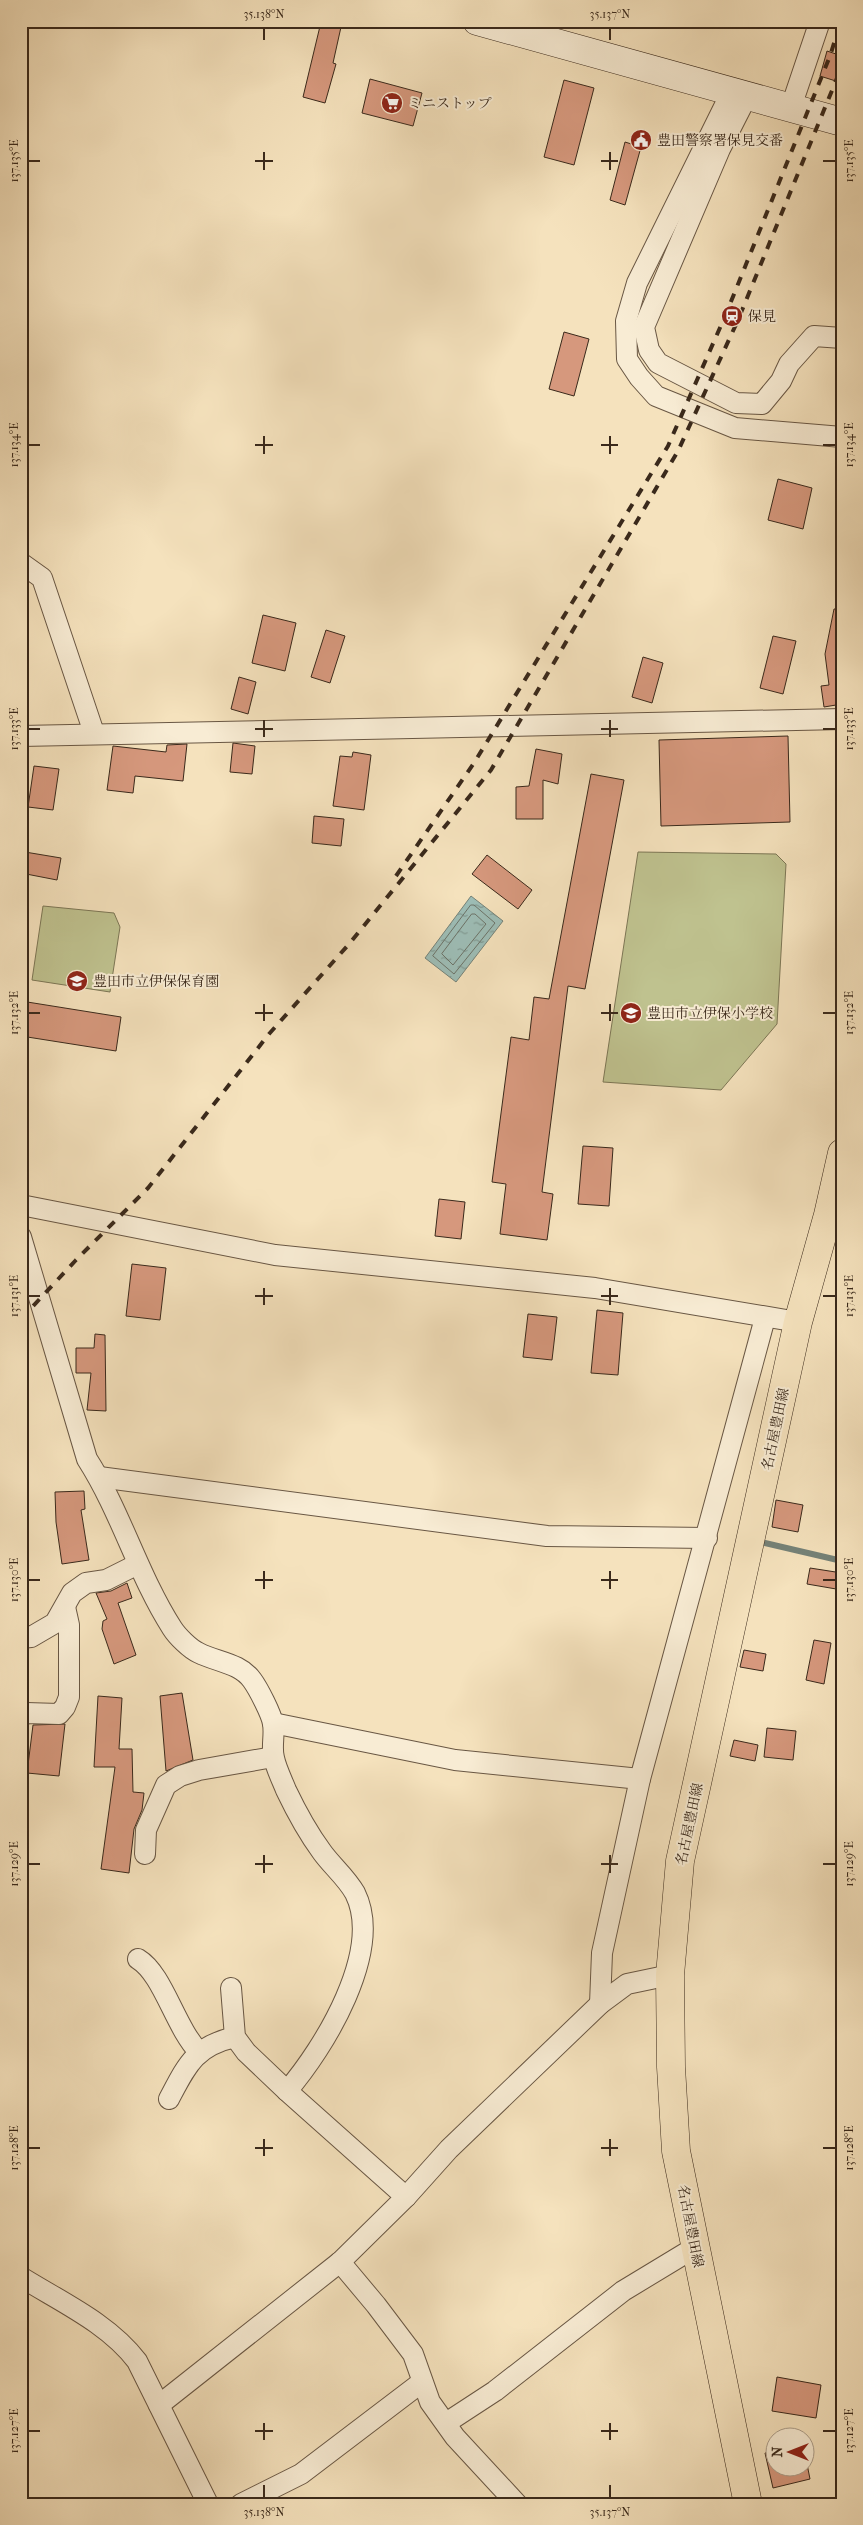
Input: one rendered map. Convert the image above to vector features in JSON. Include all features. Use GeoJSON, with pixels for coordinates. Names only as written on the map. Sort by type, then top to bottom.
{"type":"FeatureCollection","features":[{"type":"Feature","properties":{"kind":"main road","name":"名古屋豊田線"},"geometry":{"type":"LineString","coordinates":[[748,2504],[694,2248],[676,2151],[671,2067],[670,1975],[680,1861],[798,1322],[828,1215],[842,1153]]}},
{"type":"Feature","properties":{"kind":"street"},"geometry":{"type":"LineString","coordinates":[[477,21],[842,122]]}},
{"type":"Feature","properties":{"kind":"street"},"geometry":{"type":"LineString","coordinates":[[790,107],[820,21]]}},
{"type":"Feature","properties":{"kind":"street"},"geometry":{"type":"LineString","coordinates":[[739,95],[720,149],[644,327],[649,350],[658,363],[736,403],[762,404],[781,381],[789,364],[814,336],[842,338]]}},
{"type":"Feature","properties":{"kind":"street"},"geometry":{"type":"LineString","coordinates":[[739,95],[638,284],[626,321],[628,359],[639,377],[656,396],[734,428],[842,437]]}},
{"type":"Feature","properties":{"kind":"street"},"geometry":{"type":"LineString","coordinates":[[21,563],[42,578],[94,733]]}},
{"type":"Feature","properties":{"kind":"street"},"geometry":{"type":"LineString","coordinates":[[21,736],[842,719]]}},
{"type":"Feature","properties":{"kind":"street"},"geometry":{"type":"LineString","coordinates":[[21,1205],[276,1255],[595,1288],[765,1318],[798,1322]]}},
{"type":"Feature","properties":{"kind":"street"},"geometry":{"type":"LineString","coordinates":[[21,1237],[85,1452],[99,1477],[138,1564],[172,1629],[197,1652],[234,1665],[252,1679],[273,1723],[273,1757],[286,1789],[301,1820],[322,1853],[355,1893],[362,1924],[356,1971],[348,1992],[320,2043],[286,2091]]}},
{"type":"Feature","properties":{"kind":"street"},"geometry":{"type":"LineString","coordinates":[[600,2004],[602,1953],[640,1779],[707,1538],[765,1318]]}},
{"type":"Feature","properties":{"kind":"street"},"geometry":{"type":"LineString","coordinates":[[99,1477],[547,1536],[707,1538]]}},
{"type":"Feature","properties":{"kind":"street"},"geometry":{"type":"LineString","coordinates":[[21,1638],[31,1637],[55,1624],[72,1592],[86,1583],[106,1580],[138,1564]]}},
{"type":"Feature","properties":{"kind":"street"},"geometry":{"type":"LineString","coordinates":[[21,1717],[26,1712],[58,1714],[65,1708],[68,1697],[68,1625],[65,1607]]}},
{"type":"Feature","properties":{"kind":"street"},"geometry":{"type":"LineString","coordinates":[[273,1723],[455,1760],[640,1779]]}},
{"type":"Feature","properties":{"kind":"street"},"geometry":{"type":"LineString","coordinates":[[145,1854],[146,1830],[166,1785],[180,1776],[199,1770],[273,1757]]}},
{"type":"Feature","properties":{"kind":"street"},"geometry":{"type":"LineString","coordinates":[[138,1959],[152,1972],[182,2032],[199,2052]]}},
{"type":"Feature","properties":{"kind":"street"},"geometry":{"type":"LineString","coordinates":[[159,2405],[340,2262],[406,2197],[449,2149],[600,2004],[627,1984],[670,1975]]}},
{"type":"Feature","properties":{"kind":"street"},"geometry":{"type":"LineString","coordinates":[[231,1988],[235,2037],[246,2052],[286,2091],[406,2197]]}},
{"type":"Feature","properties":{"kind":"street"},"geometry":{"type":"LineString","coordinates":[[169,2099],[181,2076],[199,2052],[221,2040],[235,2037]]}},
{"type":"Feature","properties":{"kind":"street"},"geometry":{"type":"LineString","coordinates":[[446,2422],[495,2391],[623,2291],[694,2248]]}},
{"type":"Feature","properties":{"kind":"street"},"geometry":{"type":"LineString","coordinates":[[340,2262],[413,2354],[430,2402],[455,2437],[517,2504]]}},
{"type":"Feature","properties":{"kind":"street"},"geometry":{"type":"LineString","coordinates":[[21,2277],[112,2334],[125,2346],[137,2361],[208,2504]]}},
{"type":"Feature","properties":{"kind":"street"},"geometry":{"type":"LineString","coordinates":[[241,2504],[301,2474],[422,2382]]}},
{"type":"Feature","properties":{"kind":"green space"},"geometry":{"type":"Polygon","coordinates":[[[638,852],[776,854],[786,864],[777,1024],[721,1090],[603,1082],[638,852]]]}},
{"type":"Feature","properties":{"kind":"green space"},"geometry":{"type":"Polygon","coordinates":[[[43,906],[114,913],[120,927],[110,992],[32,980],[43,906]]]}},
{"type":"Feature","properties":{"kind":"water"},"geometry":{"type":"Polygon","coordinates":[[[471,896],[503,921],[456,982],[425,958],[471,896]]]}},
{"type":"Feature","properties":{"kind":"building"},"geometry":{"type":"Polygon","coordinates":[[[321,22],[341,27],[333,63],[336,64],[325,103],[303,97],[321,22]]]}},
{"type":"Feature","properties":{"kind":"building"},"geometry":{"type":"Polygon","coordinates":[[[827,51],[842,56],[842,83],[820,76],[827,51]]]}},
{"type":"Feature","properties":{"kind":"building","name":"ミニストップ"},"geometry":{"type":"Polygon","coordinates":[[[370,79],[422,93],[413,126],[362,113],[370,79]]]}},
{"type":"Feature","properties":{"kind":"building"},"geometry":{"type":"Polygon","coordinates":[[[564,80],[594,88],[574,165],[544,157],[564,80]]]}},
{"type":"Feature","properties":{"kind":"building"},"geometry":{"type":"Polygon","coordinates":[[[625,142],[641,147],[625,205],[610,200],[625,142]]]}},
{"type":"Feature","properties":{"kind":"building"},"geometry":{"type":"Polygon","coordinates":[[[564,332],[589,339],[574,396],[549,389],[564,332]]]}},
{"type":"Feature","properties":{"kind":"building"},"geometry":{"type":"Polygon","coordinates":[[[778,479],[812,488],[803,529],[768,520],[778,479]]]}},
{"type":"Feature","properties":{"kind":"building"},"geometry":{"type":"Polygon","coordinates":[[[834,609],[842,609],[842,704],[824,707],[821,686],[829,685],[825,654],[834,609]]]}},
{"type":"Feature","properties":{"kind":"building"},"geometry":{"type":"Polygon","coordinates":[[[263,615],[296,623],[285,671],[252,663],[263,615]]]}},
{"type":"Feature","properties":{"kind":"building"},"geometry":{"type":"Polygon","coordinates":[[[326,630],[345,636],[330,683],[311,677],[326,630]]]}},
{"type":"Feature","properties":{"kind":"building"},"geometry":{"type":"Polygon","coordinates":[[[773,636],[796,641],[783,694],[760,688],[773,636]]]}},
{"type":"Feature","properties":{"kind":"building"},"geometry":{"type":"Polygon","coordinates":[[[643,657],[663,663],[652,703],[632,697],[643,657]]]}},
{"type":"Feature","properties":{"kind":"building"},"geometry":{"type":"Polygon","coordinates":[[[239,677],[256,682],[248,714],[231,709],[239,677]]]}},
{"type":"Feature","properties":{"kind":"building"},"geometry":{"type":"Polygon","coordinates":[[[788,736],[790,822],[661,826],[659,740],[788,736]]]}},
{"type":"Feature","properties":{"kind":"building"},"geometry":{"type":"Polygon","coordinates":[[[233,743],[255,746],[252,774],[230,772],[233,743]]]}},
{"type":"Feature","properties":{"kind":"building"},"geometry":{"type":"Polygon","coordinates":[[[187,744],[183,781],[135,776],[133,793],[107,790],[113,746],[166,752],[167,745],[187,744]]]}},
{"type":"Feature","properties":{"kind":"building"},"geometry":{"type":"Polygon","coordinates":[[[536,749],[562,754],[558,784],[543,780],[543,819],[516,819],[516,787],[529,786],[536,749]]]}},
{"type":"Feature","properties":{"kind":"building"},"geometry":{"type":"Polygon","coordinates":[[[353,752],[371,755],[364,810],[333,806],[340,756],[352,757],[353,752]]]}},
{"type":"Feature","properties":{"kind":"building"},"geometry":{"type":"Polygon","coordinates":[[[34,766],[59,769],[53,810],[28,807],[34,766]]]}},
{"type":"Feature","properties":{"kind":"building"},"geometry":{"type":"Polygon","coordinates":[[[591,774],[624,780],[585,989],[568,986],[542,1192],[553,1194],[547,1240],[500,1234],[506,1184],[492,1182],[511,1037],[529,1040],[534,997],[549,999],[591,774]]]}},
{"type":"Feature","properties":{"kind":"building"},"geometry":{"type":"Polygon","coordinates":[[[314,816],[344,819],[341,846],[312,843],[314,816]]]}},
{"type":"Feature","properties":{"kind":"building"},"geometry":{"type":"Polygon","coordinates":[[[25,852],[61,858],[57,880],[21,873],[25,852]]]}},
{"type":"Feature","properties":{"kind":"building"},"geometry":{"type":"Polygon","coordinates":[[[487,855],[532,890],[518,909],[472,874],[487,855]]]}},
{"type":"Feature","properties":{"kind":"building"},"geometry":{"type":"Polygon","coordinates":[[[21,1001],[121,1017],[116,1051],[21,1036],[21,1001]]]}},
{"type":"Feature","properties":{"kind":"building"},"geometry":{"type":"Polygon","coordinates":[[[583,1146],[613,1148],[609,1206],[578,1204],[583,1146]]]}},
{"type":"Feature","properties":{"kind":"building"},"geometry":{"type":"Polygon","coordinates":[[[439,1199],[465,1202],[461,1239],[435,1236],[439,1199]]]}},
{"type":"Feature","properties":{"kind":"building"},"geometry":{"type":"Polygon","coordinates":[[[132,1264],[166,1268],[160,1320],[126,1316],[132,1264]]]}},
{"type":"Feature","properties":{"kind":"building"},"geometry":{"type":"Polygon","coordinates":[[[597,1310],[623,1313],[618,1375],[591,1373],[597,1310]]]}},
{"type":"Feature","properties":{"kind":"building"},"geometry":{"type":"Polygon","coordinates":[[[528,1314],[557,1317],[552,1360],[523,1357],[528,1314]]]}},
{"type":"Feature","properties":{"kind":"building"},"geometry":{"type":"Polygon","coordinates":[[[95,1334],[105,1335],[106,1411],[87,1410],[91,1373],[76,1373],[76,1348],[94,1348],[95,1334]]]}},
{"type":"Feature","properties":{"kind":"building"},"geometry":{"type":"Polygon","coordinates":[[[84,1491],[85,1509],[81,1510],[89,1560],[62,1564],[56,1522],[55,1492],[84,1491]]]}},
{"type":"Feature","properties":{"kind":"building"},"geometry":{"type":"Polygon","coordinates":[[[776,1500],[803,1505],[798,1532],[772,1527],[776,1500]]]}},
{"type":"Feature","properties":{"kind":"building"},"geometry":{"type":"Polygon","coordinates":[[[810,1568],[842,1573],[842,1590],[807,1584],[810,1568]]]}},
{"type":"Feature","properties":{"kind":"building"},"geometry":{"type":"Polygon","coordinates":[[[127,1583],[132,1598],[118,1603],[136,1655],[114,1664],[102,1629],[103,1621],[107,1619],[96,1593],[111,1591],[127,1583]]]}},
{"type":"Feature","properties":{"kind":"building"},"geometry":{"type":"Polygon","coordinates":[[[814,1640],[831,1643],[824,1684],[806,1680],[814,1640]]]}},
{"type":"Feature","properties":{"kind":"building"},"geometry":{"type":"Polygon","coordinates":[[[744,1650],[766,1654],[763,1671],[740,1667],[744,1650]]]}},
{"type":"Feature","properties":{"kind":"building"},"geometry":{"type":"Polygon","coordinates":[[[182,1693],[193,1760],[166,1771],[160,1696],[182,1693]]]}},
{"type":"Feature","properties":{"kind":"building"},"geometry":{"type":"Polygon","coordinates":[[[98,1696],[122,1698],[119,1749],[132,1749],[133,1792],[144,1793],[142,1810],[134,1829],[129,1873],[101,1869],[115,1767],[94,1767],[98,1696]]]}},
{"type":"Feature","properties":{"kind":"building"},"geometry":{"type":"Polygon","coordinates":[[[65,1724],[59,1776],[27,1773],[33,1725],[65,1724]]]}},
{"type":"Feature","properties":{"kind":"building"},"geometry":{"type":"Polygon","coordinates":[[[767,1728],[796,1731],[793,1760],[764,1757],[767,1728]]]}},
{"type":"Feature","properties":{"kind":"building"},"geometry":{"type":"Polygon","coordinates":[[[734,1740],[758,1745],[755,1761],[730,1756],[734,1740]]]}},
{"type":"Feature","properties":{"kind":"building"},"geometry":{"type":"Polygon","coordinates":[[[777,2377],[821,2385],[816,2418],[772,2411],[777,2377]]]}},
{"type":"Feature","properties":{"kind":"building"},"geometry":{"type":"Polygon","coordinates":[[[771,2478],[810,2478],[810,2479],[773,2488],[771,2478]]]}},
{"type":"Feature","properties":{"kind":"waterway"},"geometry":{"type":"LineString","coordinates":[[765,1543],[842,1561]]}},
{"type":"Feature","properties":{"kind":"railway"},"geometry":{"type":"LineString","coordinates":[[396,876],[474,763],[668,446],[726,314],[830,56],[841,21]]}},
{"type":"Feature","properties":{"kind":"railway"},"geometry":{"type":"LineString","coordinates":[[21,1319],[76,1260],[148,1188],[269,1034],[349,944],[491,770],[678,451],[738,320],[842,66]]}},
{"type":"Feature","properties":{"kind":"place","name":"ミニストップ"},"geometry":{"type":"Point","coordinates":[392,103]}},
{"type":"Feature","properties":{"kind":"place","name":"豊田警察署保見交番"},"geometry":{"type":"Point","coordinates":[641,140]}},
{"type":"Feature","properties":{"kind":"place","name":"保見"},"geometry":{"type":"Point","coordinates":[732,316]}},
{"type":"Feature","properties":{"kind":"place","name":"豊田市立伊保保育園"},"geometry":{"type":"Point","coordinates":[77,981]}},
{"type":"Feature","properties":{"kind":"place","name":"豊田市立伊保小学校"},"geometry":{"type":"Point","coordinates":[631,1013]}}]}
